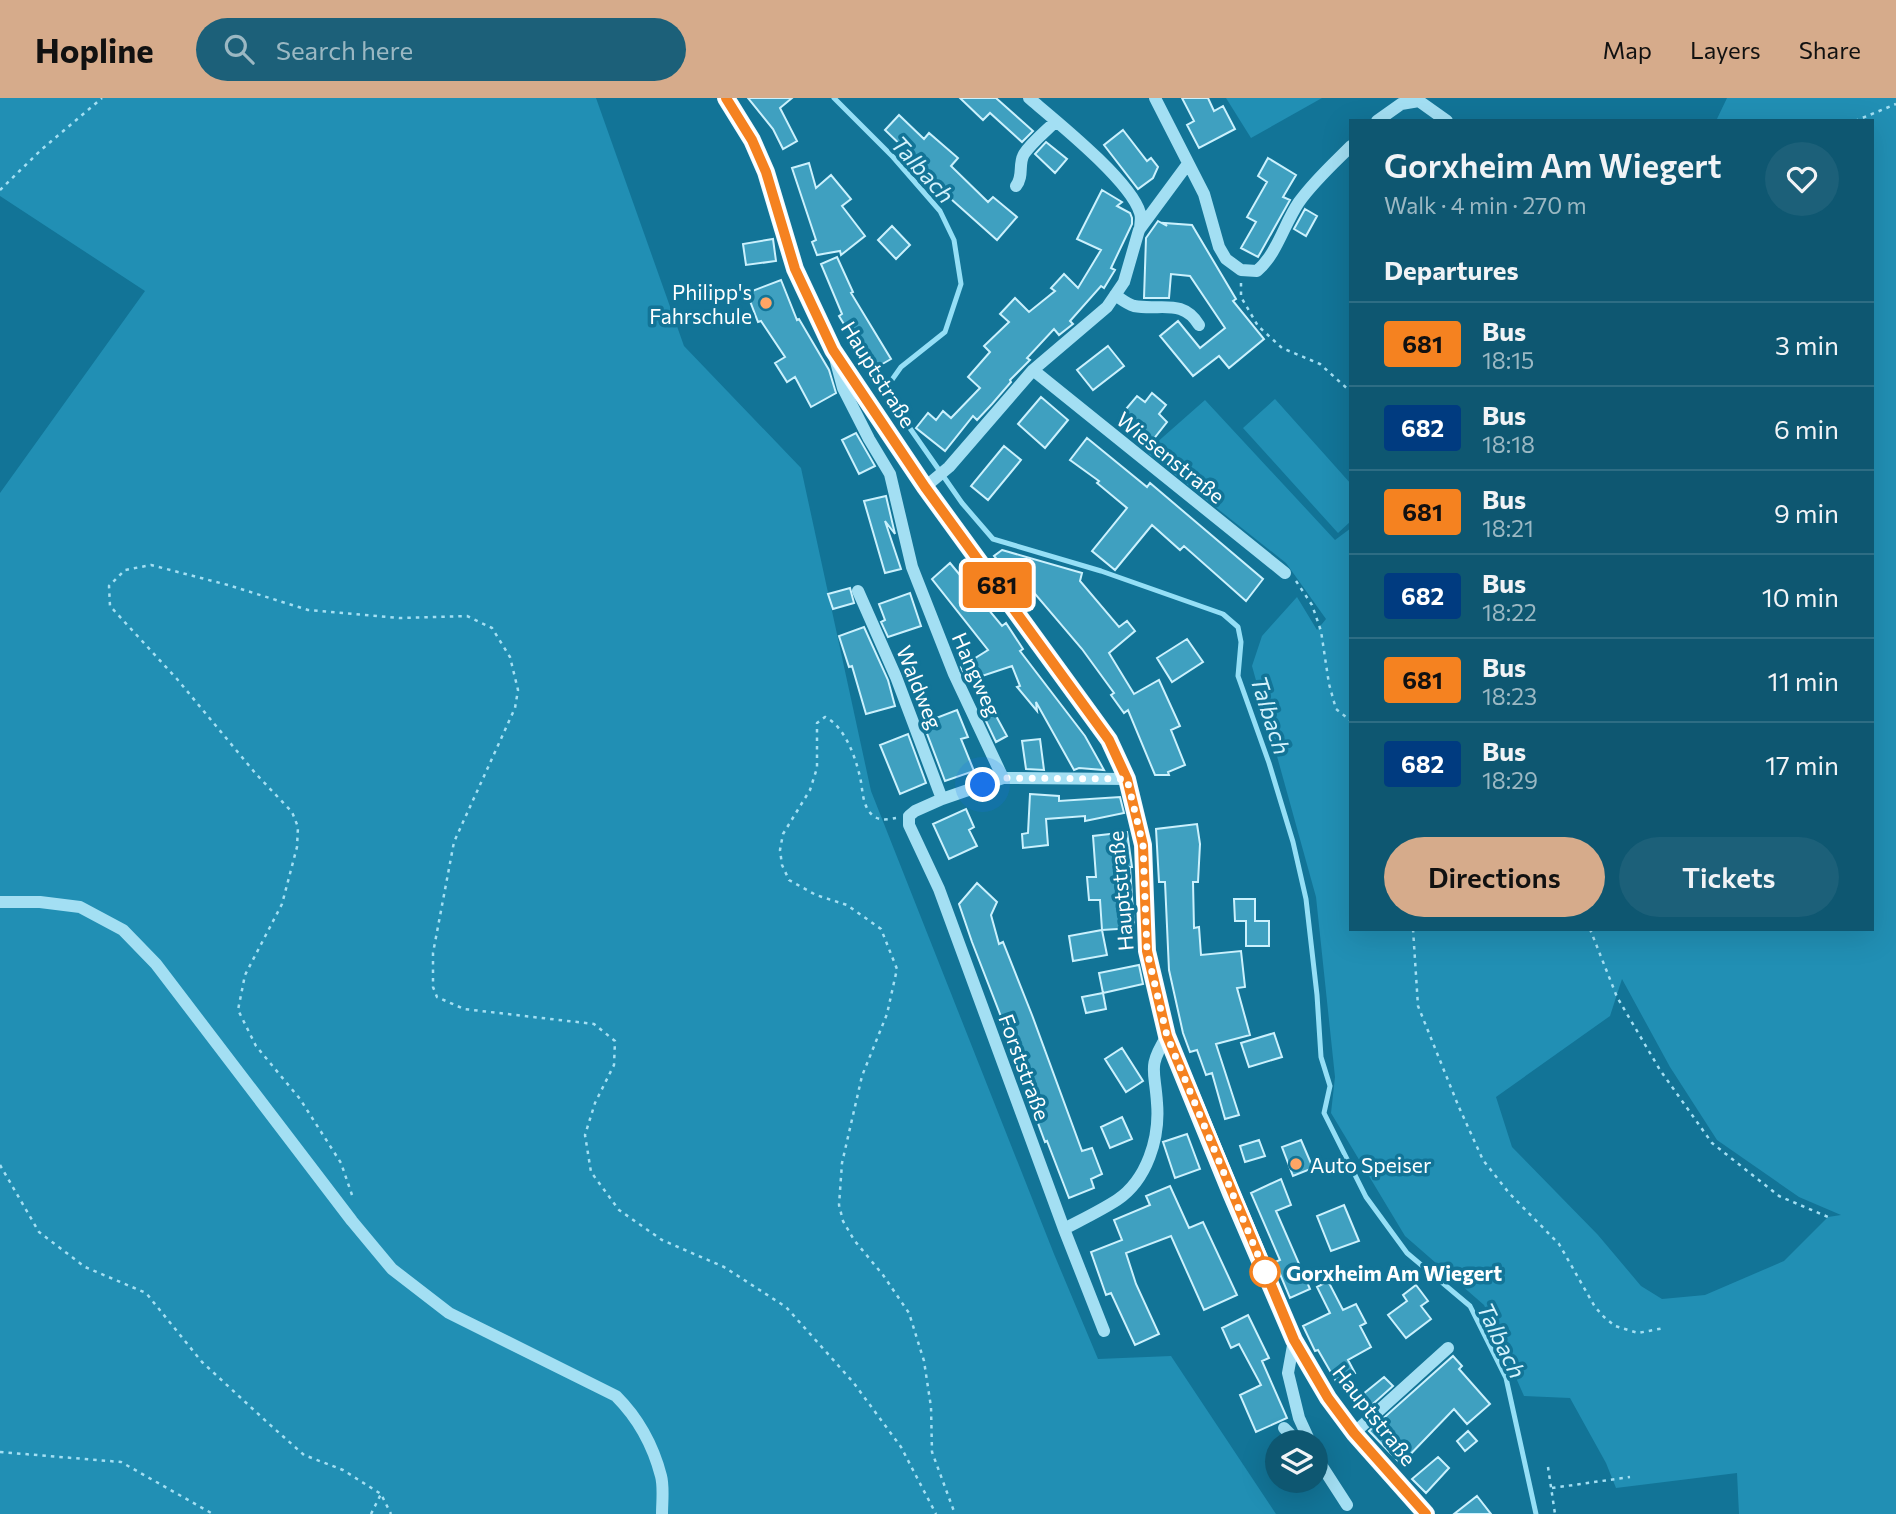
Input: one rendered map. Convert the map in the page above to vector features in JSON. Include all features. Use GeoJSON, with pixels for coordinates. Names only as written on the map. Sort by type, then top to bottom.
{"type":"FeatureCollection","features":[{"type":"Feature","properties":{"kind":"main road","name":"Hauptstraße"},"geometry":{"type":"LineString","coordinates":[[726,98],[752,140],[766,172],[795,269],[833,350],[930,483],[1109,740],[1127,779],[1143,845],[1147,951],[1167,1036],[1294,1340],[1328,1398],[1354,1433],[1426,1514]]}},
{"type":"Feature","properties":{"kind":"street"},"geometry":{"type":"LineString","coordinates":[[930,483],[949,467],[1032,370],[1107,307],[1124,282],[1139,230],[1142,216],[1115,176],[1029,98]]}},
{"type":"Feature","properties":{"kind":"street"},"geometry":{"type":"LineString","coordinates":[[1155,98],[1204,194],[1219,247],[1226,259],[1241,270],[1257,271],[1266,263],[1299,202],[1315,181],[1349,148]]}},
{"type":"Feature","properties":{"kind":"street"},"geometry":{"type":"LineString","coordinates":[[1380,119],[1401,104],[1419,101],[1444,119]]}},
{"type":"Feature","properties":{"kind":"street"},"geometry":{"type":"LineString","coordinates":[[1016,186],[1021,180],[1024,154],[1056,121]]}},
{"type":"Feature","properties":{"kind":"street"},"geometry":{"type":"LineString","coordinates":[[1139,230],[1187,165]]}},
{"type":"Feature","properties":{"kind":"street"},"geometry":{"type":"LineString","coordinates":[[1115,295],[1136,306],[1182,308],[1192,314],[1199,325]]}},
{"type":"Feature","properties":{"kind":"street","name":"Hangweg"},"geometry":{"type":"LineString","coordinates":[[833,350],[843,388],[890,474],[912,566],[954,674],[1003,778]]}},
{"type":"Feature","properties":{"kind":"street","name":"Wiesenstraße"},"geometry":{"type":"LineString","coordinates":[[1032,370],[1286,573]]}},
{"type":"Feature","properties":{"kind":"street","name":"Waldweg"},"geometry":{"type":"LineString","coordinates":[[858,591],[896,677],[942,799]]}},
{"type":"Feature","properties":{"kind":"street"},"geometry":{"type":"LineString","coordinates":[[909,816],[942,799],[1003,778],[1127,779]]}},
{"type":"Feature","properties":{"kind":"street","name":"Forststraße"},"geometry":{"type":"LineString","coordinates":[[909,816],[909,825],[944,902],[1104,1331]]}},
{"type":"Feature","properties":{"kind":"street"},"geometry":{"type":"LineString","coordinates":[[0,902],[40,902],[80,907],[123,930],[156,964],[352,1221],[392,1269],[449,1313],[616,1396],[633,1412],[644,1431],[661,1477],[662,1514]]}},
{"type":"Feature","properties":{"kind":"street"},"geometry":{"type":"LineString","coordinates":[[1064,1229],[1117,1200],[1138,1179],[1149,1156],[1157,1128],[1153,1062],[1167,1036]]}},
{"type":"Feature","properties":{"kind":"street"},"geometry":{"type":"LineString","coordinates":[[1294,1340],[1288,1373],[1304,1430]]}},
{"type":"Feature","properties":{"kind":"street"},"geometry":{"type":"LineString","coordinates":[[1354,1433],[1448,1348]]}},
{"type":"Feature","properties":{"kind":"street"},"geometry":{"type":"LineString","coordinates":[[1328,1476],[1347,1505]]}},
{"type":"Feature","properties":{"kind":"path"},"geometry":{"type":"LineString","coordinates":[[0,190],[41,150],[102,98]]}},
{"type":"Feature","properties":{"kind":"path"},"geometry":{"type":"LineString","coordinates":[[1860,119],[1896,104]]}},
{"type":"Feature","properties":{"kind":"path"},"geometry":{"type":"LineString","coordinates":[[1241,270],[1241,297],[1258,326],[1282,348],[1320,364],[1349,390]]}},
{"type":"Feature","properties":{"kind":"path"},"geometry":{"type":"LineString","coordinates":[[353,1200],[341,1163],[300,1099],[256,1046],[238,1010],[245,975],[282,904],[297,847],[298,827],[292,812],[110,606],[110,586],[125,570],[151,565],[308,610],[400,618],[467,615],[492,628],[510,657],[518,690],[515,708],[454,842],[433,953],[433,987],[437,997],[464,1009],[594,1024],[615,1041],[614,1065],[595,1103],[585,1135],[591,1172],[619,1210],[662,1240],[724,1267],[786,1307],[853,1382],[901,1447],[936,1514]]}},
{"type":"Feature","properties":{"kind":"path"},"geometry":{"type":"LineString","coordinates":[[1286,573],[1296,581],[1312,605],[1321,631],[1329,684],[1336,709],[1349,719]]}},
{"type":"Feature","properties":{"kind":"path"},"geometry":{"type":"LineString","coordinates":[[909,816],[884,820],[875,817],[864,803],[861,780],[849,745],[834,721],[825,717],[817,723],[817,768],[810,790],[783,834],[780,850],[782,865],[789,880],[816,895],[847,905],[881,929],[897,969],[887,1014],[862,1076],[842,1163],[839,1205],[843,1221],[854,1240],[883,1275],[909,1313],[924,1362],[931,1407],[932,1452],[955,1514]]}},
{"type":"Feature","properties":{"kind":"path"},"geometry":{"type":"LineString","coordinates":[[1413,931],[1418,1006],[1483,1160],[1509,1193],[1559,1244],[1595,1307],[1604,1317],[1615,1326],[1638,1334],[1664,1328]]}},
{"type":"Feature","properties":{"kind":"path"},"geometry":{"type":"LineString","coordinates":[[1591,931],[1617,997],[1660,1070],[1712,1143],[1779,1196],[1828,1217]]}},
{"type":"Feature","properties":{"kind":"path"},"geometry":{"type":"LineString","coordinates":[[0,1165],[39,1232],[85,1267],[146,1293],[202,1362],[304,1455],[343,1470],[381,1494],[391,1514]]}},
{"type":"Feature","properties":{"kind":"path"},"geometry":{"type":"LineString","coordinates":[[0,1452],[121,1462],[213,1514]]}},
{"type":"Feature","properties":{"kind":"path"},"geometry":{"type":"LineString","coordinates":[[1548,1467],[1555,1514]]}},
{"type":"Feature","properties":{"kind":"path"},"geometry":{"type":"LineString","coordinates":[[1552,1488],[1630,1476]]}},
{"type":"Feature","properties":{"kind":"path"},"geometry":{"type":"LineString","coordinates":[[371,1514],[381,1494]]}},
{"type":"Feature","properties":{"kind":"shaded area"},"geometry":{"type":"Polygon","coordinates":[[[0,98],[596,98],[684,346],[801,468],[871,791],[1098,1359],[1171,1356],[1276,1514],[0,1514],[0,493],[145,291],[0,196],[0,98]]]}},
{"type":"Feature","properties":{"kind":"shaded area"},"geometry":{"type":"Polygon","coordinates":[[[1226,98],[1322,98],[1251,138],[1226,98]]]}},
{"type":"Feature","properties":{"kind":"shaded area"},"geometry":{"type":"Polygon","coordinates":[[[1727,98],[1896,98],[1896,1514],[1739,1514],[1737,1473],[1616,1488],[1606,1463],[1570,1398],[1524,1396],[1484,1305],[1405,1236],[1331,1113],[1335,1077],[1316,897],[1252,666],[1262,636],[1297,597],[1317,630],[1326,619],[1286,563],[1146,452],[1205,400],[1335,540],[1349,530],[1349,931],[1874,931],[1874,119],[1717,119],[1727,98]],[[1622,979],[1610,1016],[1496,1097],[1512,1147],[1598,1235],[1641,1286],[1662,1299],[1705,1295],[1784,1261],[1828,1217],[1841,1215],[1799,1197],[1717,1140],[1670,1067],[1622,979]]]}},
{"type":"Feature","properties":{"kind":"shaded area"},"geometry":{"type":"Polygon","coordinates":[[[1275,399],[1349,482],[1349,523],[1338,533],[1243,428],[1275,399]]]}},
{"type":"Feature","properties":{"kind":"building"},"geometry":{"type":"Polygon","coordinates":[[[748,98],[792,98],[780,108],[797,141],[783,149],[773,129],[748,98]]]}},
{"type":"Feature","properties":{"kind":"building"},"geometry":{"type":"Polygon","coordinates":[[[960,98],[996,98],[1033,131],[1022,142],[990,113],[983,120],[960,98]]]}},
{"type":"Feature","properties":{"kind":"building"},"geometry":{"type":"Polygon","coordinates":[[[1182,98],[1208,98],[1214,111],[1223,106],[1235,129],[1199,148],[1187,125],[1194,121],[1182,98]]]}},
{"type":"Feature","properties":{"kind":"building"},"geometry":{"type":"Polygon","coordinates":[[[899,115],[924,139],[929,133],[958,158],[951,166],[988,202],[993,197],[1017,217],[997,240],[906,159],[910,154],[885,130],[899,115]]]}},
{"type":"Feature","properties":{"kind":"building"},"geometry":{"type":"Polygon","coordinates":[[[1123,130],[1147,161],[1151,158],[1158,167],[1153,178],[1138,189],[1104,145],[1123,130]]]}},
{"type":"Feature","properties":{"kind":"building"},"geometry":{"type":"Polygon","coordinates":[[[1046,142],[1067,159],[1055,173],[1035,154],[1046,142]]]}},
{"type":"Feature","properties":{"kind":"building"},"geometry":{"type":"Polygon","coordinates":[[[1268,158],[1296,175],[1283,197],[1290,200],[1258,257],[1241,248],[1256,222],[1247,217],[1267,182],[1258,176],[1268,158]]]}},
{"type":"Feature","properties":{"kind":"building"},"geometry":{"type":"Polygon","coordinates":[[[809,163],[816,188],[831,175],[851,199],[842,206],[865,236],[841,255],[840,251],[817,255],[812,242],[816,240],[792,168],[809,163]]]}},
{"type":"Feature","properties":{"kind":"building"},"geometry":{"type":"Polygon","coordinates":[[[1102,190],[1122,202],[1117,206],[1130,213],[1132,218],[1132,224],[1111,268],[1115,270],[1104,288],[1101,286],[1070,321],[1073,324],[1059,335],[1054,329],[1027,358],[1030,360],[992,404],[977,420],[973,416],[945,451],[916,428],[928,413],[936,420],[943,411],[951,418],[980,388],[968,377],[990,352],[984,346],[1009,322],[1000,314],[1015,298],[1029,312],[1055,291],[1051,288],[1064,274],[1078,288],[1101,250],[1077,239],[1102,190]]]}},
{"type":"Feature","properties":{"kind":"building"},"geometry":{"type":"Polygon","coordinates":[[[1305,209],[1317,216],[1306,236],[1294,229],[1305,209]]]}},
{"type":"Feature","properties":{"kind":"building"},"geometry":{"type":"Polygon","coordinates":[[[1158,221],[1167,226],[1164,223],[1192,225],[1236,299],[1233,301],[1264,339],[1229,368],[1219,356],[1193,376],[1160,336],[1178,321],[1200,348],[1225,328],[1190,276],[1171,274],[1169,298],[1144,298],[1146,238],[1158,221]]]}},
{"type":"Feature","properties":{"kind":"building"},"geometry":{"type":"Polygon","coordinates":[[[892,226],[910,245],[896,259],[878,240],[892,226]]]}},
{"type":"Feature","properties":{"kind":"building"},"geometry":{"type":"Polygon","coordinates":[[[773,239],[776,261],[746,265],[743,244],[773,239]]]}},
{"type":"Feature","properties":{"kind":"building"},"geometry":{"type":"Polygon","coordinates":[[[837,257],[853,292],[851,293],[891,359],[872,370],[839,316],[842,314],[821,264],[837,257]]]}},
{"type":"Feature","properties":{"kind":"building"},"geometry":{"type":"Polygon","coordinates":[[[781,280],[797,320],[799,319],[829,370],[836,393],[811,407],[795,377],[787,382],[775,363],[785,357],[761,321],[758,322],[747,293],[781,280]]]}},
{"type":"Feature","properties":{"kind":"building"},"geometry":{"type":"Polygon","coordinates":[[[1108,346],[1124,366],[1093,390],[1077,370],[1108,346]]]}},
{"type":"Feature","properties":{"kind":"building"},"geometry":{"type":"Polygon","coordinates":[[[1152,393],[1166,405],[1159,414],[1167,422],[1152,441],[1121,415],[1137,396],[1145,402],[1152,393]]]}},
{"type":"Feature","properties":{"kind":"building"},"geometry":{"type":"Polygon","coordinates":[[[1041,397],[1068,420],[1045,448],[1018,424],[1041,397]]]}},
{"type":"Feature","properties":{"kind":"building"},"geometry":{"type":"Polygon","coordinates":[[[856,433],[875,466],[859,474],[842,440],[856,433]]]}},
{"type":"Feature","properties":{"kind":"building"},"geometry":{"type":"Polygon","coordinates":[[[1087,438],[1147,487],[1150,483],[1263,579],[1246,601],[1184,546],[1180,550],[1152,525],[1115,570],[1092,551],[1127,508],[1097,483],[1099,481],[1070,460],[1087,438]]]}},
{"type":"Feature","properties":{"kind":"building"},"geometry":{"type":"Polygon","coordinates":[[[1004,446],[1021,460],[988,500],[971,486],[1004,446]]]}},
{"type":"Feature","properties":{"kind":"building"},"geometry":{"type":"Polygon","coordinates":[[[886,496],[895,534],[885,521],[901,569],[885,573],[864,501],[886,496]]]}},
{"type":"Feature","properties":{"kind":"building"},"geometry":{"type":"Polygon","coordinates":[[[1002,550],[1082,573],[1080,581],[1119,627],[1127,621],[1135,631],[1109,653],[1134,694],[1159,680],[1180,726],[1171,730],[1185,765],[1168,772],[1169,775],[1155,775],[1128,710],[1124,713],[1111,695],[1114,693],[1082,649],[1025,582],[1006,574],[1007,571],[994,556],[1002,550]]]}},
{"type":"Feature","properties":{"kind":"building"},"geometry":{"type":"Polygon","coordinates":[[[950,563],[1002,626],[1006,623],[1023,649],[1020,651],[1085,736],[1104,770],[1074,770],[1036,702],[1037,711],[1017,687],[1020,686],[1012,666],[967,681],[961,667],[988,650],[932,579],[950,563]]]}},
{"type":"Feature","properties":{"kind":"building"},"geometry":{"type":"Polygon","coordinates":[[[850,588],[854,603],[833,609],[828,594],[850,588]]]}},
{"type":"Feature","properties":{"kind":"building"},"geometry":{"type":"Polygon","coordinates":[[[910,593],[921,626],[888,637],[881,622],[885,620],[879,604],[910,593]]]}},
{"type":"Feature","properties":{"kind":"building"},"geometry":{"type":"Polygon","coordinates":[[[864,627],[888,680],[895,706],[866,714],[852,666],[849,667],[839,636],[864,627]]]}},
{"type":"Feature","properties":{"kind":"building"},"geometry":{"type":"Polygon","coordinates":[[[1187,639],[1203,662],[1172,682],[1157,658],[1187,639]]]}},
{"type":"Feature","properties":{"kind":"building"},"geometry":{"type":"Polygon","coordinates":[[[957,710],[968,737],[961,739],[974,771],[945,781],[923,723],[957,710]]]}},
{"type":"Feature","properties":{"kind":"building"},"geometry":{"type":"Polygon","coordinates":[[[995,714],[1007,736],[996,742],[985,719],[995,714]]]}},
{"type":"Feature","properties":{"kind":"building"},"geometry":{"type":"Polygon","coordinates":[[[908,734],[926,783],[900,794],[880,745],[908,734]]]}},
{"type":"Feature","properties":{"kind":"building"},"geometry":{"type":"Polygon","coordinates":[[[1040,739],[1044,770],[1026,769],[1022,741],[1040,739]]]}},
{"type":"Feature","properties":{"kind":"building"},"geometry":{"type":"Polygon","coordinates":[[[1030,794],[1059,796],[1059,801],[1120,797],[1124,813],[1085,821],[1085,816],[1046,819],[1048,845],[1023,848],[1022,834],[1028,833],[1030,794]]]}},
{"type":"Feature","properties":{"kind":"building"},"geometry":{"type":"Polygon","coordinates":[[[966,809],[974,827],[969,830],[977,846],[949,859],[933,824],[966,809]]]}},
{"type":"Feature","properties":{"kind":"building"},"geometry":{"type":"Polygon","coordinates":[[[1197,824],[1200,844],[1198,882],[1193,882],[1194,928],[1199,927],[1201,955],[1241,951],[1245,987],[1237,988],[1250,1035],[1216,1044],[1239,1115],[1225,1119],[1212,1073],[1206,1075],[1197,1050],[1190,1052],[1183,1033],[1169,970],[1165,882],[1159,882],[1156,829],[1197,824]]]}},
{"type":"Feature","properties":{"kind":"building"},"geometry":{"type":"Polygon","coordinates":[[[1127,832],[1132,867],[1134,928],[1102,930],[1100,900],[1089,900],[1087,877],[1096,877],[1093,836],[1127,832]]]}},
{"type":"Feature","properties":{"kind":"building"},"geometry":{"type":"Polygon","coordinates":[[[977,883],[997,902],[991,915],[999,944],[1003,942],[1082,1151],[1092,1148],[1102,1174],[1091,1179],[1094,1188],[1069,1198],[1047,1141],[1045,1142],[1018,1069],[1021,1068],[959,904],[977,883]]]}},
{"type":"Feature","properties":{"kind":"building"},"geometry":{"type":"Polygon","coordinates":[[[1234,899],[1255,899],[1255,921],[1269,921],[1269,946],[1246,946],[1246,921],[1235,921],[1234,899]]]}},
{"type":"Feature","properties":{"kind":"building"},"geometry":{"type":"Polygon","coordinates":[[[1102,930],[1107,955],[1073,961],[1069,936],[1102,930]]]}},
{"type":"Feature","properties":{"kind":"building"},"geometry":{"type":"Polygon","coordinates":[[[1139,965],[1143,984],[1103,993],[1099,973],[1139,965]]]}},
{"type":"Feature","properties":{"kind":"building"},"geometry":{"type":"Polygon","coordinates":[[[1103,993],[1106,1009],[1086,1013],[1082,997],[1103,993]]]}},
{"type":"Feature","properties":{"kind":"building"},"geometry":{"type":"Polygon","coordinates":[[[1274,1033],[1282,1057],[1249,1067],[1241,1043],[1274,1033]]]}},
{"type":"Feature","properties":{"kind":"building"},"geometry":{"type":"Polygon","coordinates":[[[1122,1048],[1143,1081],[1126,1092],[1105,1059],[1122,1048]]]}},
{"type":"Feature","properties":{"kind":"building"},"geometry":{"type":"Polygon","coordinates":[[[1122,1117],[1132,1139],[1110,1148],[1101,1127],[1122,1117]]]}},
{"type":"Feature","properties":{"kind":"building"},"geometry":{"type":"Polygon","coordinates":[[[1187,1134],[1200,1169],[1175,1178],[1163,1142],[1187,1134]]]}},
{"type":"Feature","properties":{"kind":"building"},"geometry":{"type":"Polygon","coordinates":[[[1259,1140],[1265,1156],[1245,1162],[1240,1146],[1259,1140]]]}},
{"type":"Feature","properties":{"kind":"building"},"geometry":{"type":"Polygon","coordinates":[[[1301,1140],[1313,1168],[1293,1176],[1282,1147],[1301,1140]]]}},
{"type":"Feature","properties":{"kind":"building"},"geometry":{"type":"Polygon","coordinates":[[[1281,1179],[1291,1205],[1276,1211],[1310,1289],[1290,1298],[1275,1262],[1280,1260],[1251,1193],[1281,1179]]]}},
{"type":"Feature","properties":{"kind":"building"},"geometry":{"type":"Polygon","coordinates":[[[1170,1186],[1189,1228],[1203,1222],[1237,1295],[1204,1310],[1171,1236],[1126,1253],[1136,1284],[1159,1334],[1135,1345],[1111,1293],[1106,1295],[1091,1252],[1122,1240],[1114,1220],[1150,1205],[1146,1196],[1170,1186]]]}},
{"type":"Feature","properties":{"kind":"building"},"geometry":{"type":"Polygon","coordinates":[[[1344,1205],[1359,1241],[1331,1251],[1317,1216],[1344,1205]]]}},
{"type":"Feature","properties":{"kind":"building"},"geometry":{"type":"Polygon","coordinates":[[[1328,1281],[1343,1310],[1356,1304],[1366,1323],[1360,1326],[1371,1347],[1348,1360],[1355,1373],[1337,1383],[1318,1350],[1315,1351],[1303,1326],[1330,1313],[1317,1287],[1328,1281]]]}},
{"type":"Feature","properties":{"kind":"building"},"geometry":{"type":"Polygon","coordinates":[[[1416,1285],[1428,1301],[1421,1306],[1431,1319],[1406,1338],[1388,1315],[1407,1301],[1403,1295],[1416,1285]]]}},
{"type":"Feature","properties":{"kind":"building"},"geometry":{"type":"Polygon","coordinates":[[[1248,1315],[1269,1358],[1262,1361],[1287,1418],[1256,1432],[1240,1395],[1261,1385],[1239,1344],[1231,1348],[1222,1328],[1248,1315]]]}},
{"type":"Feature","properties":{"kind":"building"},"geometry":{"type":"Polygon","coordinates":[[[1453,1356],[1462,1366],[1459,1369],[1490,1404],[1467,1424],[1454,1409],[1401,1464],[1369,1431],[1453,1356]]]}},
{"type":"Feature","properties":{"kind":"building"},"geometry":{"type":"Polygon","coordinates":[[[1384,1377],[1393,1386],[1366,1410],[1357,1399],[1384,1377]]]}},
{"type":"Feature","properties":{"kind":"building"},"geometry":{"type":"Polygon","coordinates":[[[1468,1431],[1477,1441],[1465,1451],[1457,1441],[1468,1431]]]}},
{"type":"Feature","properties":{"kind":"building"},"geometry":{"type":"Polygon","coordinates":[[[1438,1457],[1449,1468],[1426,1493],[1412,1479],[1438,1457]]]}},
{"type":"Feature","properties":{"kind":"building"},"geometry":{"type":"Polygon","coordinates":[[[1477,1496],[1491,1514],[1454,1514],[1477,1496]]]}},
{"type":"Feature","properties":{"kind":"waterway","name":"Talbach"},"geometry":{"type":"LineString","coordinates":[[834,98],[893,157],[940,211],[954,240],[961,284],[945,332],[901,367],[884,391],[962,503],[993,539],[1101,571],[1223,614],[1238,627],[1241,642],[1238,676],[1269,763],[1293,842],[1306,899],[1321,1057],[1330,1086],[1324,1113],[1366,1197],[1407,1253],[1470,1306],[1506,1378],[1536,1514]]}},
{"type":"Feature","properties":{"kind":"bus line","name":"681"},"geometry":{"type":"LineString","coordinates":[[726,98],[752,140],[766,172],[795,269],[833,350],[925,487],[1109,740],[1127,779],[1143,845],[1147,951],[1167,1036],[1231,1193],[1294,1340],[1328,1398],[1354,1433],[1426,1514]]}},
{"type":"Feature","properties":{"kind":"place","name":"Philipp's Fahrschule"},"geometry":{"type":"Point","coordinates":[766,303]}},
{"type":"Feature","properties":{"kind":"place","name":"Auto Speiser"},"geometry":{"type":"Point","coordinates":[1296,1164]}},
{"type":"Feature","properties":{"kind":"place","name":"Gorxheim Am Wiegert"},"geometry":{"type":"Point","coordinates":[1265,1272]}},
{"type":"Feature","properties":{"kind":"route"},"geometry":{"type":"LineString","coordinates":[[983,785],[1003,778],[1127,779],[1143,845],[1147,951],[1167,1036],[1265,1272]]}}]}
